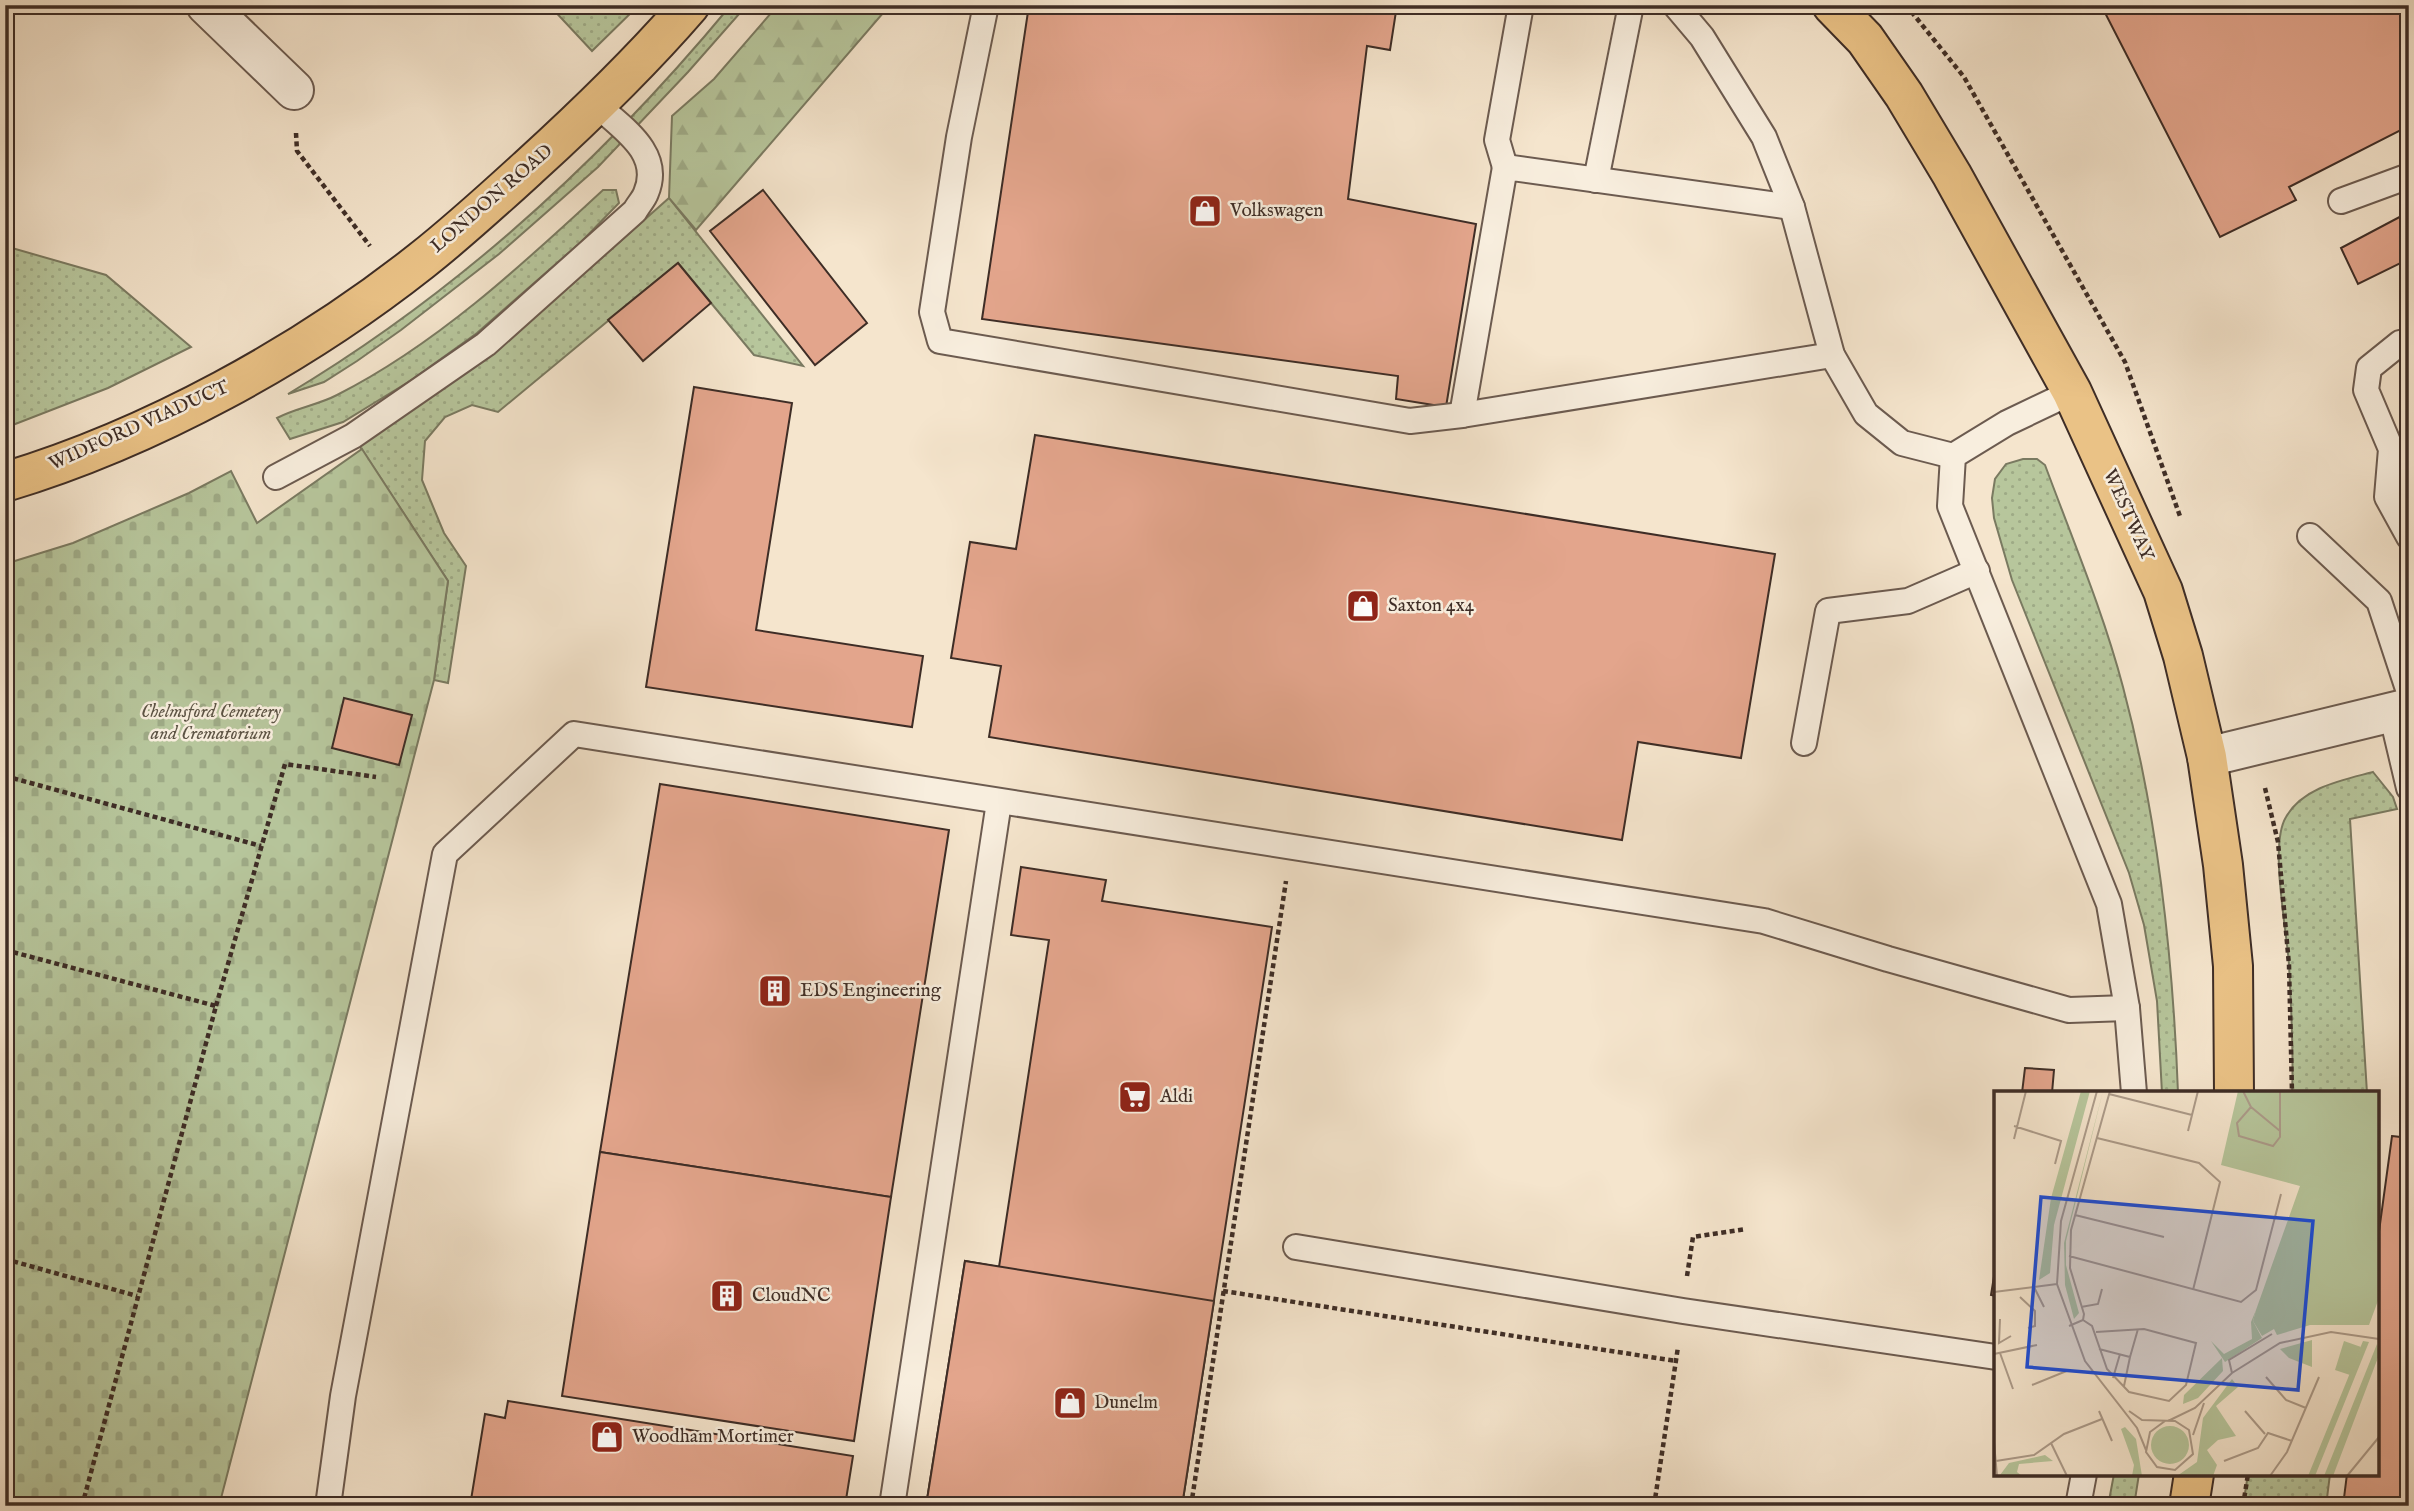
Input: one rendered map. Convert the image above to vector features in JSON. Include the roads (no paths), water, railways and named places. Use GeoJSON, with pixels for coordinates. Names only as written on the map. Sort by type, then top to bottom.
{"type":"FeatureCollection","features":[{"type":"Feature","properties":{"kind":"main road","name":"LONDON ROAD"},"geometry":{"type":"LineString","coordinates":[[270,364],[349,314],[421,261],[597,105],[690,5]]}},
{"type":"Feature","properties":{"kind":"main road","name":"WESTWAY"},"geometry":{"type":"LineString","coordinates":[[1832,5],[1865,38],[1904,95],[1952,175],[2073,392],[2163,591],[2183,656],[2207,757],[2223,865],[2232,966],[2234,1091]]}},
{"type":"Feature","properties":{"kind":"main road","name":"WIDFORD VIADUCT"},"geometry":{"type":"LineString","coordinates":[[5,482],[109,444],[195,404],[270,364]]}},
{"type":"Feature","properties":{"kind":"main road"},"geometry":{"type":"LineString","coordinates":[[2189,1506],[2194,1476]]}},
{"type":"Feature","properties":{"kind":"street"},"geometry":{"type":"LineString","coordinates":[[206,5],[294,90]]}},
{"type":"Feature","properties":{"kind":"street"},"geometry":{"type":"LineString","coordinates":[[2207,757],[2403,704]]}},
{"type":"Feature","properties":{"kind":"lane"},"geometry":{"type":"LineString","coordinates":[[986,5],[959,137],[932,312],[940,341],[1410,421],[1462,415],[1832,355]]}},
{"type":"Feature","properties":{"kind":"lane"},"geometry":{"type":"LineString","coordinates":[[1462,415],[1505,167],[1497,140],[1521,5]]}},
{"type":"Feature","properties":{"kind":"lane"},"geometry":{"type":"LineString","coordinates":[[1595,180],[1631,5]]}},
{"type":"Feature","properties":{"kind":"lane"},"geometry":{"type":"LineString","coordinates":[[1675,5],[1702,37],[1764,137],[1792,207],[1832,355],[1866,414],[1902,443],[1953,456],[2007,424],[2073,392]]}},
{"type":"Feature","properties":{"kind":"lane"},"geometry":{"type":"LineString","coordinates":[[276,477],[354,436],[486,344],[635,211],[647,192],[650,165],[643,148],[597,105]]}},
{"type":"Feature","properties":{"kind":"lane"},"geometry":{"type":"LineString","coordinates":[[1505,167],[1792,207]]}},
{"type":"Feature","properties":{"kind":"lane"},"geometry":{"type":"LineString","coordinates":[[2341,201],[2409,176]]}},
{"type":"Feature","properties":{"kind":"lane"},"geometry":{"type":"LineString","coordinates":[[2409,342],[2400,343],[2369,368],[2366,390],[2400,453],[2387,497],[2409,537]]}},
{"type":"Feature","properties":{"kind":"lane"},"geometry":{"type":"LineString","coordinates":[[1953,456],[1950,506],[2109,904],[2127,1008],[2134,1091]]}},
{"type":"Feature","properties":{"kind":"lane"},"geometry":{"type":"LineString","coordinates":[[2311,536],[2379,601],[2403,704],[2409,788]]}},
{"type":"Feature","properties":{"kind":"lane"},"geometry":{"type":"LineString","coordinates":[[1804,743],[1828,611],[1909,601],[1977,571]]}},
{"type":"Feature","properties":{"kind":"lane"},"geometry":{"type":"LineString","coordinates":[[328,1506],[343,1396],[446,854],[574,734],[1763,920],[1888,959],[2069,1010],[2127,1008]]}},
{"type":"Feature","properties":{"kind":"lane"},"geometry":{"type":"LineString","coordinates":[[892,1506],[999,802]]}},
{"type":"Feature","properties":{"kind":"lane"},"geometry":{"type":"LineString","coordinates":[[1296,1247],[1683,1311],[1994,1357]]}},
{"type":"Feature","properties":{"kind":"place","name":"Volkswagen"},"geometry":{"type":"Point","coordinates":[1205,211]}},
{"type":"Feature","properties":{"kind":"place","name":"Saxton 4x4"},"geometry":{"type":"Point","coordinates":[1363,606]}},
{"type":"Feature","properties":{"kind":"place","name":"EDS Engineering"},"geometry":{"type":"Point","coordinates":[775,991]}},
{"type":"Feature","properties":{"kind":"place","name":"Aldi"},"geometry":{"type":"Point","coordinates":[1135,1097]}},
{"type":"Feature","properties":{"kind":"place","name":"CloudNC"},"geometry":{"type":"Point","coordinates":[727,1296]}},
{"type":"Feature","properties":{"kind":"place","name":"Dunelm"},"geometry":{"type":"Point","coordinates":[1070,1403]}},
{"type":"Feature","properties":{"kind":"place","name":"Woodham Mortimer"},"geometry":{"type":"Point","coordinates":[607,1437]}},
{"type":"Feature","properties":{"kind":"park label","name":"Chelmsford Cemetery and Crematorium"},"geometry":{"type":"Point","coordinates":[211,723]}}]}
